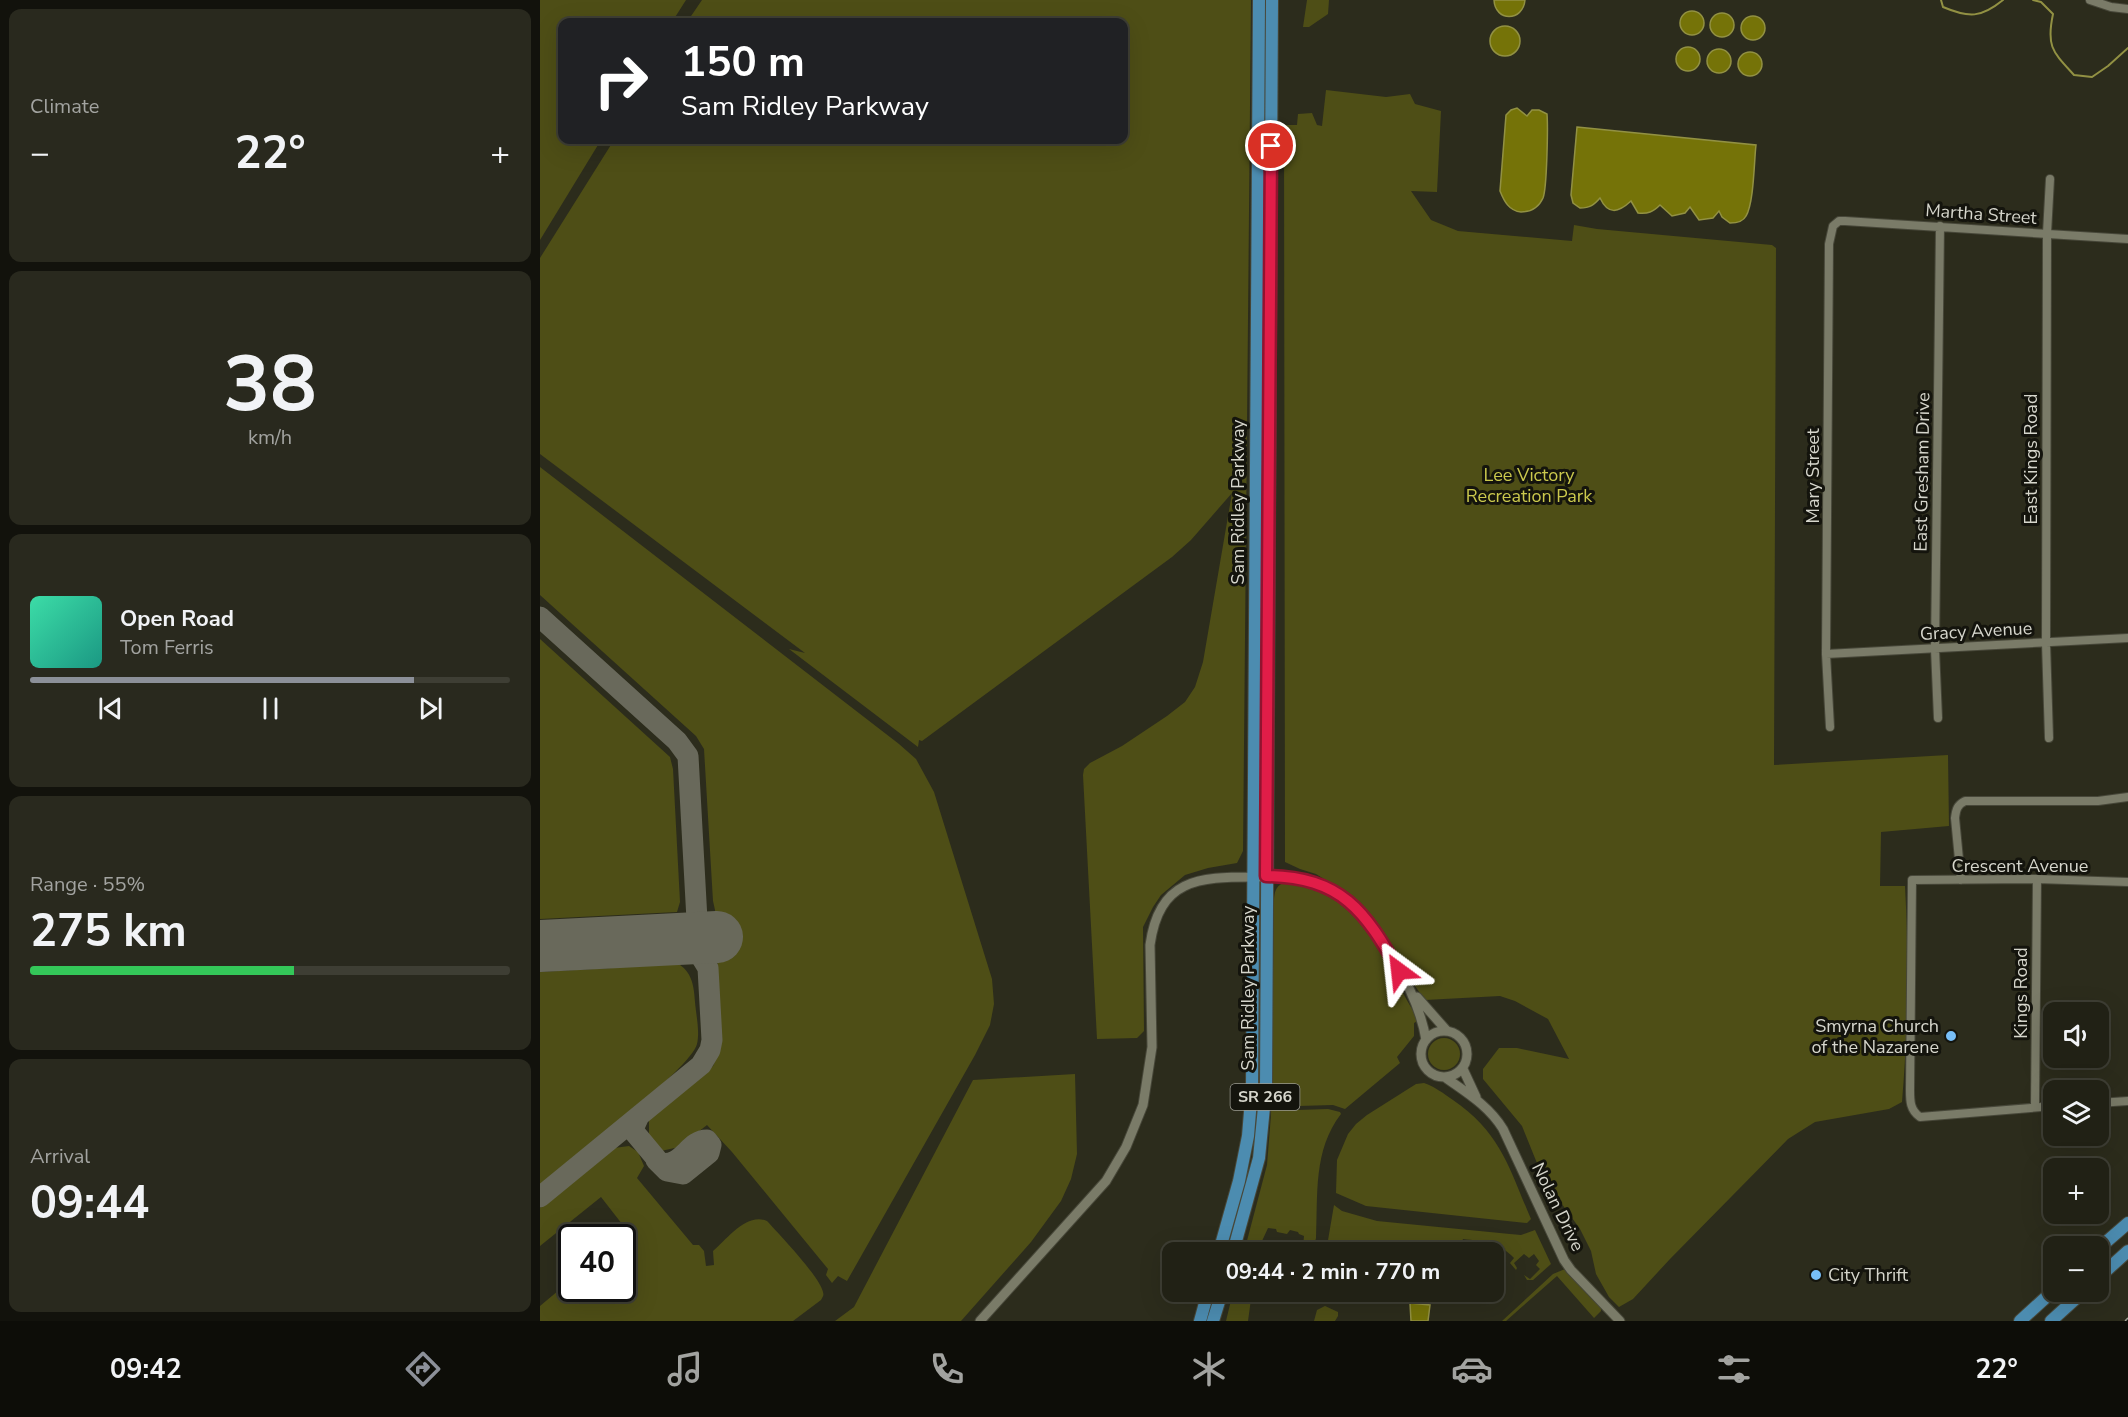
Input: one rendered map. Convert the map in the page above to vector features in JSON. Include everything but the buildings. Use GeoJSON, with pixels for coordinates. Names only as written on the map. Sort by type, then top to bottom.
{"type":"FeatureCollection","features":[{"type":"Feature","properties":{"kind":"main road","name":"Sam Ridley Parkway"},"geometry":{"type":"LineString","coordinates":[[1222,1242],[1239,1181],[1248,1136],[1252,1088],[1259,0]]}},
{"type":"Feature","properties":{"kind":"main road","name":"Sam Ridley Parkway"},"geometry":{"type":"LineString","coordinates":[[1236,1242],[1259,1158],[1266,1087],[1272,0]]}},
{"type":"Feature","properties":{"kind":"main road"},"geometry":{"type":"LineString","coordinates":[[2109,1239],[2128,1223]]}},
{"type":"Feature","properties":{"kind":"main road"},"geometry":{"type":"LineString","coordinates":[[2109,1268],[2128,1251]]}},
{"type":"Feature","properties":{"kind":"main road"},"geometry":{"type":"LineString","coordinates":[[2020,1321],[2043,1300]]}},
{"type":"Feature","properties":{"kind":"main road"},"geometry":{"type":"LineString","coordinates":[[1200,1321],[1205,1302]]}},
{"type":"Feature","properties":{"kind":"main road"},"geometry":{"type":"LineString","coordinates":[[1213,1321],[1220,1302]]}},
{"type":"Feature","properties":{"kind":"main road"},"geometry":{"type":"LineString","coordinates":[[1221,1321],[1223,1302]]}},
{"type":"Feature","properties":{"kind":"main road"},"geometry":{"type":"LineString","coordinates":[[2051,1321],[2072,1302]]}},
{"type":"Feature","properties":{"kind":"main road"},"geometry":{"type":"LineString","coordinates":[[2032,1310],[2044,1321]]}},
{"type":"Feature","properties":{"kind":"street"},"geometry":{"type":"LineString","coordinates":[[2090,0],[2111,7],[2128,9]]}},
{"type":"Feature","properties":{"kind":"street","name":"East Kings Road"},"geometry":{"type":"LineString","coordinates":[[2049,738],[2046,643],[2050,179]]}},
{"type":"Feature","properties":{"kind":"street","name":"Martha Street"},"geometry":{"type":"LineString","coordinates":[[1833,226],[1839,221],[1845,221],[2128,239]]}},
{"type":"Feature","properties":{"kind":"street","name":"Mary Street"},"geometry":{"type":"LineString","coordinates":[[1830,727],[1826,654],[1829,244],[1833,226]]}},
{"type":"Feature","properties":{"kind":"street","name":"East Gresham Drive"},"geometry":{"type":"LineString","coordinates":[[1938,718],[1935,649],[1940,226]]}},
{"type":"Feature","properties":{"kind":"street","name":"Gracy Avenue"},"geometry":{"type":"LineString","coordinates":[[1826,654],[2128,638]]}},
{"type":"Feature","properties":{"kind":"street"},"geometry":{"type":"LineString","coordinates":[[1961,880],[1955,818],[1959,804],[1965,801],[2098,801],[2128,798]]}},
{"type":"Feature","properties":{"kind":"street"},"geometry":{"type":"LineString","coordinates":[[980,1321],[1107,1181],[1126,1147],[1143,1105],[1152,1047],[1150,945],[1156,917],[1174,893],[1189,884],[1213,877],[1266,876],[1306,880],[1338,893],[1367,919],[1409,988],[1423,1020],[1426,1040],[1421,1053],[1424,1066],[1433,1075],[1446,1078],[1458,1074],[1463,1069],[1467,1059],[1465,1044],[1455,1033],[1439,1031],[1426,1040]]}},
{"type":"Feature","properties":{"kind":"street","name":"Crescent Avenue"},"geometry":{"type":"LineString","coordinates":[[2036,1107],[1920,1116],[1914,1112],[1910,1101],[1912,880],[2037,879],[2128,882]]}},
{"type":"Feature","properties":{"kind":"street","name":"Kings Road"},"geometry":{"type":"LineString","coordinates":[[2036,1107],[2037,879]]}},
{"type":"Feature","properties":{"kind":"street"},"geometry":{"type":"LineString","coordinates":[[1409,988],[1447,1031]]}},
{"type":"Feature","properties":{"kind":"street","name":"Nolan Drive"},"geometry":{"type":"LineString","coordinates":[[1463,1069],[1477,1099]]}},
{"type":"Feature","properties":{"kind":"street","name":"Nolan Drive"},"geometry":{"type":"LineString","coordinates":[[1446,1078],[1477,1099],[1496,1118],[1564,1260],[1620,1321]]}},
{"type":"Feature","properties":{"kind":"street"},"geometry":{"type":"LineString","coordinates":[[2109,1102],[2128,1101]]}},
{"type":"Feature","properties":{"kind":"street"},"geometry":{"type":"LineString","coordinates":[[2036,1107],[2043,1107]]}},
{"type":"Feature","properties":{"kind":"green space"},"geometry":{"type":"Polygon","coordinates":[[[540,0],[686,0],[675,18],[558,18],[558,144],[599,144],[540,240],[540,0]]]}},
{"type":"Feature","properties":{"kind":"green space"},"geometry":{"type":"Polygon","coordinates":[[[702,0],[1251,0],[1243,851],[1237,863],[1185,875],[1161,895],[1153,907],[1143,927],[1144,1031],[1137,1038],[1097,1039],[1084,769],[1090,763],[1122,746],[1167,716],[1185,702],[1195,687],[1203,662],[1232,493],[1191,540],[1172,557],[922,741],[919,740],[918,747],[789,649],[805,653],[540,454],[540,258],[611,144],[1128,144],[1128,18],[690,18],[702,0]]]}},
{"type":"Feature","properties":{"kind":"green space"},"geometry":{"type":"Polygon","coordinates":[[[1307,0],[1329,0],[1328,14],[1309,27],[1303,27],[1307,0]]]}},
{"type":"Feature","properties":{"kind":"green space","name":"Lee Victory Recreation Park"},"geometry":{"type":"Polygon","coordinates":[[[1326,90],[1386,97],[1410,94],[1415,104],[1441,111],[1437,192],[1411,191],[1431,220],[1458,231],[1572,241],[1574,225],[1772,245],[1776,248],[1774,765],[1948,755],[1949,826],[1881,832],[1880,886],[1905,886],[1907,994],[1902,1102],[1889,1109],[1815,1122],[1788,1139],[1633,1299],[1619,1307],[1609,1297],[1596,1274],[1591,1251],[1580,1229],[1543,1178],[1522,1126],[1483,1079],[1483,1069],[1499,1048],[1517,1048],[1569,1059],[1548,1019],[1515,1001],[1500,996],[1425,1000],[1395,958],[1369,914],[1340,889],[1316,874],[1285,862],[1284,125],[1297,125],[1298,114],[1312,113],[1317,125],[1322,126],[1326,90]]]}},
{"type":"Feature","properties":{"kind":"green space"},"geometry":{"type":"Polygon","coordinates":[[[540,467],[899,744],[916,759],[934,792],[992,979],[994,1004],[990,1025],[975,1055],[847,1281],[838,1276],[832,1283],[826,1275],[828,1269],[707,1125],[679,1147],[661,1151],[649,1136],[649,1119],[713,1066],[720,1050],[715,910],[704,749],[696,736],[540,595],[540,467]]]}},
{"type":"Feature","properties":{"kind":"green space"},"geometry":{"type":"Polygon","coordinates":[[[540,639],[670,757],[673,769],[680,902],[677,912],[540,919],[540,639]]]}},
{"type":"Feature","properties":{"kind":"green space"},"geometry":{"type":"Polygon","coordinates":[[[1286,882],[1313,888],[1335,899],[1353,914],[1382,954],[1419,1020],[1414,1023],[1414,1036],[1397,1057],[1400,1063],[1345,1109],[1333,1105],[1298,1106],[1298,1110],[1328,1109],[1341,1114],[1332,1128],[1321,1158],[1317,1189],[1315,1242],[1303,1242],[1304,1236],[1298,1232],[1290,1230],[1287,1234],[1268,1228],[1262,1242],[1247,1242],[1267,1165],[1271,1115],[1274,899],[1280,885],[1286,882]]]}},
{"type":"Feature","properties":{"kind":"green space"},"geometry":{"type":"Polygon","coordinates":[[[673,961],[688,972],[695,995],[698,1039],[690,1056],[652,1094],[540,1185],[540,972],[613,968],[620,967],[621,963],[673,961]]]}},
{"type":"Feature","properties":{"kind":"green space"},"geometry":{"type":"Polygon","coordinates":[[[1444,1038],[1456,1042],[1460,1054],[1456,1066],[1444,1070],[1432,1066],[1428,1054],[1432,1042],[1444,1038]]]}},
{"type":"Feature","properties":{"kind":"green space"},"geometry":{"type":"Polygon","coordinates":[[[1075,1074],[1077,1154],[1071,1179],[1061,1201],[1031,1242],[961,1321],[835,1321],[854,1307],[973,1080],[1075,1074]]]}},
{"type":"Feature","properties":{"kind":"green space"},"geometry":{"type":"Polygon","coordinates":[[[1424,1083],[1432,1086],[1469,1112],[1493,1139],[1502,1153],[1531,1219],[1527,1223],[1366,1206],[1336,1193],[1337,1160],[1348,1134],[1356,1124],[1416,1084],[1424,1083]]]}},
{"type":"Feature","properties":{"kind":"green space"},"geometry":{"type":"Polygon","coordinates":[[[629,1146],[638,1152],[644,1166],[637,1178],[693,1245],[699,1245],[704,1251],[706,1266],[714,1265],[713,1251],[738,1228],[752,1220],[767,1221],[815,1276],[823,1292],[821,1300],[793,1321],[540,1321],[540,1306],[558,1291],[558,1302],[636,1302],[636,1224],[622,1224],[601,1197],[567,1224],[558,1224],[558,1232],[540,1246],[540,1208],[614,1148],[629,1146]]]}},
{"type":"Feature","properties":{"kind":"green space"},"geometry":{"type":"Polygon","coordinates":[[[1334,1205],[1342,1211],[1377,1221],[1521,1235],[1535,1230],[1551,1264],[1533,1280],[1527,1280],[1524,1275],[1530,1279],[1540,1269],[1536,1265],[1539,1261],[1534,1254],[1529,1258],[1524,1254],[1514,1263],[1516,1270],[1510,1263],[1514,1258],[1504,1250],[1504,1242],[1463,1239],[1462,1242],[1328,1242],[1334,1205]]]}},
{"type":"Feature","properties":{"kind":"green space"},"geometry":{"type":"Polygon","coordinates":[[[1565,1269],[1601,1308],[1594,1318],[1557,1276],[1506,1321],[1502,1321],[1553,1274],[1565,1269]]]}},
{"type":"Feature","properties":{"kind":"green space"},"geometry":{"type":"Polygon","coordinates":[[[1231,1302],[1251,1302],[1248,1321],[1226,1321],[1231,1302]]]}},
{"type":"Feature","properties":{"kind":"green space"},"geometry":{"type":"Polygon","coordinates":[[[1325,1306],[1338,1312],[1335,1321],[1314,1321],[1317,1310],[1325,1306]]]}},
{"type":"Feature","properties":{"kind":"shaded area"},"geometry":{"type":"Polygon","coordinates":[[[1494,0],[1525,0],[1519,12],[1509,16],[1499,12],[1494,0]]]}},
{"type":"Feature","properties":{"kind":"shaded area"},"geometry":{"type":"Polygon","coordinates":[[[1692,11],[1697,12],[1703,18],[1703,28],[1697,34],[1692,35],[1687,34],[1681,28],[1680,23],[1681,18],[1687,12],[1692,11]]]}},
{"type":"Feature","properties":{"kind":"shaded area"},"geometry":{"type":"Polygon","coordinates":[[[1722,13],[1727,14],[1733,20],[1733,30],[1727,36],[1722,37],[1717,36],[1711,30],[1710,25],[1711,20],[1717,14],[1722,13]]]}},
{"type":"Feature","properties":{"kind":"shaded area"},"geometry":{"type":"Polygon","coordinates":[[[1753,16],[1758,17],[1764,23],[1764,33],[1758,39],[1753,40],[1748,39],[1742,33],[1741,28],[1742,23],[1748,17],[1753,16]]]}},
{"type":"Feature","properties":{"kind":"shaded area"},"geometry":{"type":"Polygon","coordinates":[[[1505,26],[1516,30],[1520,41],[1516,52],[1505,56],[1494,52],[1490,41],[1494,30],[1505,26]]]}},
{"type":"Feature","properties":{"kind":"shaded area"},"geometry":{"type":"Polygon","coordinates":[[[1688,47],[1693,48],[1699,54],[1699,64],[1693,70],[1688,71],[1683,70],[1677,64],[1676,59],[1677,54],[1683,48],[1688,47]]]}},
{"type":"Feature","properties":{"kind":"shaded area"},"geometry":{"type":"Polygon","coordinates":[[[1719,49],[1724,50],[1730,56],[1730,66],[1724,72],[1719,73],[1714,72],[1708,66],[1707,61],[1708,56],[1714,50],[1719,49]]]}},
{"type":"Feature","properties":{"kind":"shaded area"},"geometry":{"type":"Polygon","coordinates":[[[1750,52],[1755,53],[1761,59],[1761,69],[1755,75],[1750,76],[1745,75],[1739,69],[1738,64],[1739,59],[1745,53],[1750,52]]]}},
{"type":"Feature","properties":{"kind":"shaded area"},"geometry":{"type":"Polygon","coordinates":[[[1517,108],[1527,116],[1532,110],[1539,110],[1547,114],[1543,198],[1534,208],[1521,212],[1510,208],[1500,191],[1506,115],[1517,108]]]}},
{"type":"Feature","properties":{"kind":"shaded area"},"geometry":{"type":"Polygon","coordinates":[[[1577,127],[1756,145],[1752,192],[1745,218],[1730,223],[1722,217],[1719,211],[1713,218],[1699,220],[1690,207],[1685,213],[1672,216],[1660,205],[1650,212],[1638,213],[1631,201],[1618,210],[1610,210],[1600,198],[1591,206],[1580,208],[1573,203],[1571,195],[1577,127]]]}},
{"type":"Feature","properties":{"kind":"shaded area"},"geometry":{"type":"Polygon","coordinates":[[[1410,1303],[1430,1305],[1428,1321],[1411,1321],[1410,1303]]]}},
{"type":"Feature","properties":{"kind":"waterway"},"geometry":{"type":"LineString","coordinates":[[1941,0],[1943,7],[1968,14],[1981,13],[2003,0]]}},
{"type":"Feature","properties":{"kind":"waterway"},"geometry":{"type":"LineString","coordinates":[[2033,0],[2041,2],[2053,14],[2050,34],[2053,48],[2074,75],[2092,77],[2128,48]]}},
{"type":"Feature","properties":{"kind":"taxiway"},"geometry":{"type":"LineString","coordinates":[[540,617],[677,741],[688,756],[698,938],[700,955],[708,968],[712,1040],[710,1050],[701,1065],[540,1197]]}},
{"type":"Feature","properties":{"kind":"taxiway"},"geometry":{"type":"LineString","coordinates":[[639,1116],[634,1127],[635,1133],[660,1163],[674,1162],[700,1141],[707,1140],[711,1145],[709,1153],[683,1174],[667,1171],[656,1160]]}},
{"type":"Feature","properties":{"kind":"runway"},"geometry":{"type":"LineString","coordinates":[[540,946],[717,937]]}},
{"type":"Feature","properties":{"kind":"place","name":"Smyrna Church of the Nazarene"},"geometry":{"type":"Point","coordinates":[1951,1036]}},
{"type":"Feature","properties":{"kind":"place","name":"City Thrift"},"geometry":{"type":"Point","coordinates":[1816,1275]}},
{"type":"Feature","properties":{"kind":"route"},"geometry":{"type":"LineString","coordinates":[[1271,146],[1266,876],[1306,880],[1338,893],[1367,919],[1399,971]]}}]}
